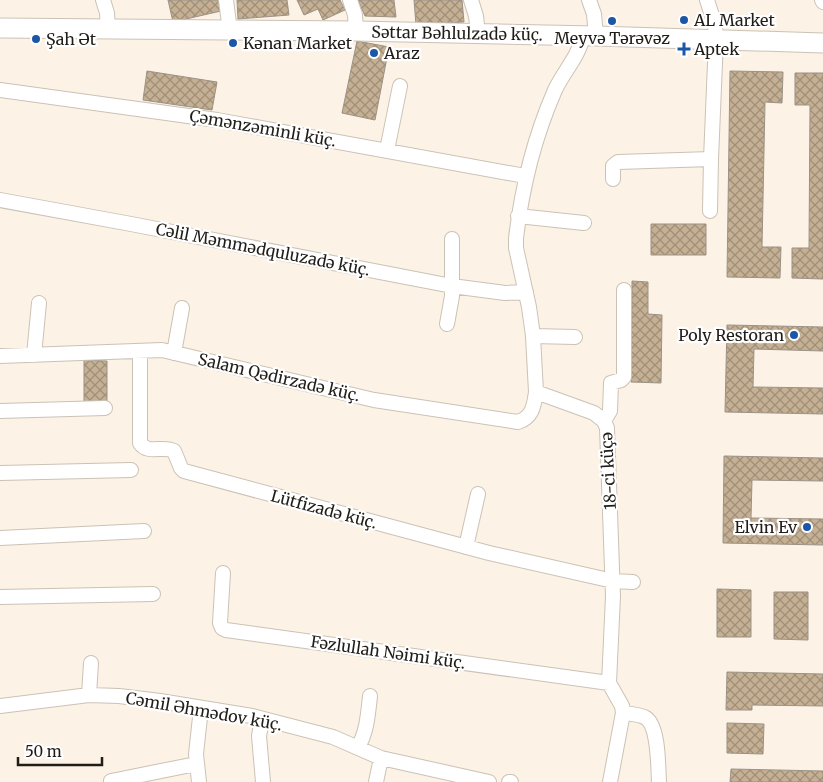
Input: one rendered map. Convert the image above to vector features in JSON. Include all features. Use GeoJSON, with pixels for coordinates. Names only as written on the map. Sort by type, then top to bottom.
{"type":"FeatureCollection","features":[{"type":"Feature","properties":{"kind":"street"},"geometry":{"type":"LineString","coordinates":[[103,0],[107,13],[108,30]]}},
{"type":"Feature","properties":{"kind":"street"},"geometry":{"type":"LineString","coordinates":[[226,0],[230,31]]}},
{"type":"Feature","properties":{"kind":"street"},"geometry":{"type":"LineString","coordinates":[[350,0],[355,15],[356,31]]}},
{"type":"Feature","properties":{"kind":"street"},"geometry":{"type":"LineString","coordinates":[[471,0],[476,16],[478,34]]}},
{"type":"Feature","properties":{"kind":"street"},"geometry":{"type":"LineString","coordinates":[[536,392],[533,336],[516,248],[518,216],[525,176],[554,92],[563,73],[590,36],[594,14],[589,0]]}},
{"type":"Feature","properties":{"kind":"street"},"geometry":{"type":"LineString","coordinates":[[707,0],[715,25],[716,39],[710,211]]}},
{"type":"Feature","properties":{"kind":"street","name":"Səttar Bəhlulzadə küç."},"geometry":{"type":"LineString","coordinates":[[0,28],[356,31],[823,43]]}},
{"type":"Feature","properties":{"kind":"street"},"geometry":{"type":"LineString","coordinates":[[387,150],[400,86]]}},
{"type":"Feature","properties":{"kind":"street","name":"Çəmənzəminli küç."},"geometry":{"type":"LineString","coordinates":[[0,90],[217,120],[525,176]]}},
{"type":"Feature","properties":{"kind":"street"},"geometry":{"type":"LineString","coordinates":[[613,179],[614,166],[618,162],[711,159]]}},
{"type":"Feature","properties":{"kind":"street","name":"Cəlil Məmmədquluzadə küç."},"geometry":{"type":"LineString","coordinates":[[0,200],[452,286],[505,293],[526,292]]}},
{"type":"Feature","properties":{"kind":"street"},"geometry":{"type":"LineString","coordinates":[[518,216],[584,223]]}},
{"type":"Feature","properties":{"kind":"street"},"geometry":{"type":"LineString","coordinates":[[447,324],[452,286],[452,239]]}},
{"type":"Feature","properties":{"kind":"street"},"geometry":{"type":"LineString","coordinates":[[604,421],[610,411],[610,385],[612,382],[621,380],[624,377],[624,290]]}},
{"type":"Feature","properties":{"kind":"street"},"geometry":{"type":"LineString","coordinates":[[34,355],[39,303]]}},
{"type":"Feature","properties":{"kind":"street"},"geometry":{"type":"LineString","coordinates":[[174,353],[182,308]]}},
{"type":"Feature","properties":{"kind":"street"},"geometry":{"type":"LineString","coordinates":[[533,336],[575,337]]}},
{"type":"Feature","properties":{"kind":"street","name":"Salam Qədirzadə küç."},"geometry":{"type":"LineString","coordinates":[[0,356],[162,350],[374,400],[518,422],[530,415],[536,392]]}},
{"type":"Feature","properties":{"kind":"street","name":"Lütfizadə küç."},"geometry":{"type":"LineString","coordinates":[[140,351],[140,443],[147,450],[169,448],[174,450],[181,468],[189,473],[466,547],[613,581],[633,582]]}},
{"type":"Feature","properties":{"kind":"street","name":"18-ci küçə"},"geometry":{"type":"LineString","coordinates":[[536,392],[594,413],[604,421],[607,428],[613,581],[609,683]]}},
{"type":"Feature","properties":{"kind":"street"},"geometry":{"type":"LineString","coordinates":[[0,411],[105,408]]}},
{"type":"Feature","properties":{"kind":"street"},"geometry":{"type":"LineString","coordinates":[[0,473],[131,470]]}},
{"type":"Feature","properties":{"kind":"street"},"geometry":{"type":"LineString","coordinates":[[466,547],[478,494]]}},
{"type":"Feature","properties":{"kind":"street"},"geometry":{"type":"LineString","coordinates":[[0,538],[144,531]]}},
{"type":"Feature","properties":{"kind":"street","name":"Fəzlullah Nəimi küç."},"geometry":{"type":"LineString","coordinates":[[223,573],[220,623],[222,628],[226,630],[609,683]]}},
{"type":"Feature","properties":{"kind":"street"},"geometry":{"type":"LineString","coordinates":[[0,597],[154,594]]}},
{"type":"Feature","properties":{"kind":"street"},"geometry":{"type":"LineString","coordinates":[[90,663],[90,695]]}},
{"type":"Feature","properties":{"kind":"street"},"geometry":{"type":"LineString","coordinates":[[609,683],[622,706],[623,713],[610,782]]}},
{"type":"Feature","properties":{"kind":"street","name":"Cəmil Əhmədov küç."},"geometry":{"type":"LineString","coordinates":[[0,706],[90,695],[126,697],[201,708],[262,719],[333,737],[381,758],[489,782]]}},
{"type":"Feature","properties":{"kind":"street"},"geometry":{"type":"LineString","coordinates":[[358,747],[365,730],[370,696]]}},
{"type":"Feature","properties":{"kind":"street"},"geometry":{"type":"LineString","coordinates":[[199,782],[196,764],[201,708]]}},
{"type":"Feature","properties":{"kind":"street"},"geometry":{"type":"LineString","coordinates":[[623,713],[648,719],[654,729],[659,782]]}},
{"type":"Feature","properties":{"kind":"street"},"geometry":{"type":"LineString","coordinates":[[262,719],[259,736],[263,782]]}},
{"type":"Feature","properties":{"kind":"street"},"geometry":{"type":"LineString","coordinates":[[376,782],[381,758]]}},
{"type":"Feature","properties":{"kind":"street"},"geometry":{"type":"LineString","coordinates":[[111,781],[196,764]]}},
{"type":"Feature","properties":{"kind":"building"},"geometry":{"type":"Polygon","coordinates":[[[168,0],[219,0],[221,11],[173,22],[168,0]]]}},
{"type":"Feature","properties":{"kind":"building"},"geometry":{"type":"Polygon","coordinates":[[[237,0],[287,0],[289,15],[238,19],[237,0]]]}},
{"type":"Feature","properties":{"kind":"building"},"geometry":{"type":"Polygon","coordinates":[[[297,0],[340,0],[345,10],[323,20],[318,9],[304,15],[297,0]]]}},
{"type":"Feature","properties":{"kind":"building"},"geometry":{"type":"Polygon","coordinates":[[[358,0],[394,0],[396,17],[365,16],[358,0]]]}},
{"type":"Feature","properties":{"kind":"building"},"geometry":{"type":"Polygon","coordinates":[[[414,0],[462,0],[464,22],[416,25],[414,0]]]}},
{"type":"Feature","properties":{"kind":"building"},"geometry":{"type":"Polygon","coordinates":[[[357,41],[389,47],[375,120],[342,113],[357,41]]]}},
{"type":"Feature","properties":{"kind":"building"},"geometry":{"type":"Polygon","coordinates":[[[147,71],[217,82],[212,110],[143,100],[147,71]]]}},
{"type":"Feature","properties":{"kind":"building"},"geometry":{"type":"Polygon","coordinates":[[[730,71],[783,72],[782,103],[765,102],[762,247],[781,247],[780,278],[727,277],[730,71]]]}},
{"type":"Feature","properties":{"kind":"building"},"geometry":{"type":"Polygon","coordinates":[[[795,73],[823,73],[823,279],[792,278],[792,248],[809,248],[810,105],[795,105],[795,73]]]}},
{"type":"Feature","properties":{"kind":"building"},"geometry":{"type":"Polygon","coordinates":[[[651,224],[706,224],[706,255],[651,255],[651,224]]]}},
{"type":"Feature","properties":{"kind":"building"},"geometry":{"type":"Polygon","coordinates":[[[632,281],[648,282],[648,314],[662,315],[661,383],[631,382],[632,281]]]}},
{"type":"Feature","properties":{"kind":"building"},"geometry":{"type":"Polygon","coordinates":[[[727,325],[823,327],[823,351],[754,349],[753,387],[823,388],[823,414],[725,412],[727,325]]]}},
{"type":"Feature","properties":{"kind":"building"},"geometry":{"type":"Polygon","coordinates":[[[84,360],[107,361],[107,404],[84,403],[84,360]]]}},
{"type":"Feature","properties":{"kind":"building"},"geometry":{"type":"Polygon","coordinates":[[[724,456],[823,458],[823,481],[752,480],[751,518],[823,519],[823,545],[723,543],[724,456]]]}},
{"type":"Feature","properties":{"kind":"building"},"geometry":{"type":"Polygon","coordinates":[[[717,589],[751,590],[751,637],[717,637],[717,589]]]}},
{"type":"Feature","properties":{"kind":"building"},"geometry":{"type":"Polygon","coordinates":[[[774,592],[808,592],[808,640],[774,639],[774,592]]]}},
{"type":"Feature","properties":{"kind":"building"},"geometry":{"type":"Polygon","coordinates":[[[727,672],[823,674],[823,706],[752,705],[752,710],[726,710],[727,672]]]}},
{"type":"Feature","properties":{"kind":"building"},"geometry":{"type":"Polygon","coordinates":[[[727,723],[764,724],[763,754],[727,753],[727,723]]]}},
{"type":"Feature","properties":{"kind":"building"},"geometry":{"type":"Polygon","coordinates":[[[731,769],[823,771],[823,782],[730,782],[731,769]]]}},
{"type":"Feature","properties":{"kind":"place","name":"AL Market"},"geometry":{"type":"Point","coordinates":[684,20]}},
{"type":"Feature","properties":{"kind":"place","name":"Meyvə Tərəvəz"},"geometry":{"type":"Point","coordinates":[612,21]}},
{"type":"Feature","properties":{"kind":"place","name":"Şah Ət"},"geometry":{"type":"Point","coordinates":[36,39]}},
{"type":"Feature","properties":{"kind":"place","name":"Kənan Market"},"geometry":{"type":"Point","coordinates":[233,43]}},
{"type":"Feature","properties":{"kind":"place","name":"Aptek"},"geometry":{"type":"Point","coordinates":[684,49]}},
{"type":"Feature","properties":{"kind":"place","name":"Araz"},"geometry":{"type":"Point","coordinates":[374,53]}},
{"type":"Feature","properties":{"kind":"place","name":"Poly Restoran"},"geometry":{"type":"Point","coordinates":[794,335]}},
{"type":"Feature","properties":{"kind":"place","name":"Elvin Ev"},"geometry":{"type":"Point","coordinates":[807,527]}}]}
